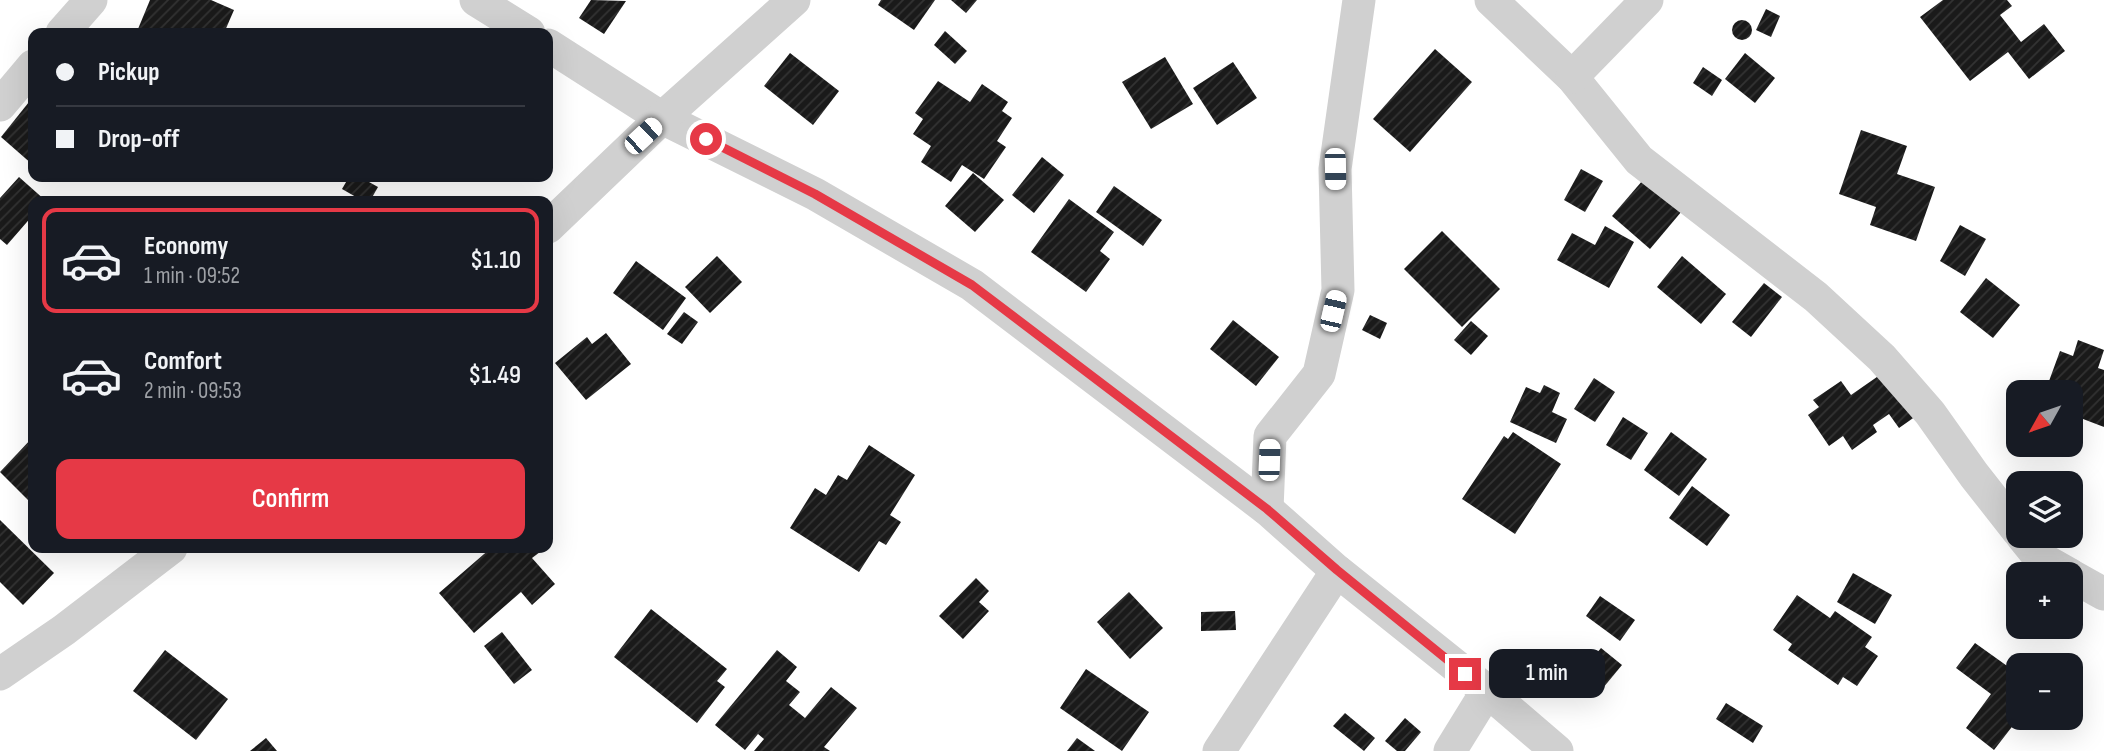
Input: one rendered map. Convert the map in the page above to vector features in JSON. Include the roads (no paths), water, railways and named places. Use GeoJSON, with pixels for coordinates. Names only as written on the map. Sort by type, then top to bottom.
{"type":"FeatureCollection","features":[{"type":"Feature","properties":{"kind":"street"},"geometry":{"type":"LineString","coordinates":[[66,28],[91,0]]}},
{"type":"Feature","properties":{"kind":"street"},"geometry":{"type":"LineString","coordinates":[[476,0],[521,28]]}},
{"type":"Feature","properties":{"kind":"street"},"geometry":{"type":"LineString","coordinates":[[553,222],[794,0]]}},
{"type":"Feature","properties":{"kind":"street"},"geometry":{"type":"LineString","coordinates":[[1267,509],[1270,436],[1319,374],[1338,290],[1335,169],[1359,0]]}},
{"type":"Feature","properties":{"kind":"street"},"geometry":{"type":"LineString","coordinates":[[1491,0],[1572,77],[1639,160],[1816,297],[1882,358],[1930,413],[2006,515]]}},
{"type":"Feature","properties":{"kind":"street"},"geometry":{"type":"LineString","coordinates":[[1572,77],[1647,0]]}},
{"type":"Feature","properties":{"kind":"street"},"geometry":{"type":"LineString","coordinates":[[553,48],[663,118],[815,194],[972,285],[1267,509],[1557,751]]}},
{"type":"Feature","properties":{"kind":"street"},"geometry":{"type":"LineString","coordinates":[[0,105],[28,72]]}},
{"type":"Feature","properties":{"kind":"street"},"geometry":{"type":"LineString","coordinates":[[2032,548],[2048,562]]}},
{"type":"Feature","properties":{"kind":"street"},"geometry":{"type":"LineString","coordinates":[[0,674],[64,630],[164,553]]}},
{"type":"Feature","properties":{"kind":"street"},"geometry":{"type":"LineString","coordinates":[[1219,751],[1337,570]]}},
{"type":"Feature","properties":{"kind":"street"},"geometry":{"type":"LineString","coordinates":[[2083,582],[2104,594]]}},
{"type":"Feature","properties":{"kind":"street"},"geometry":{"type":"LineString","coordinates":[[1450,751],[1487,691]]}}]}
